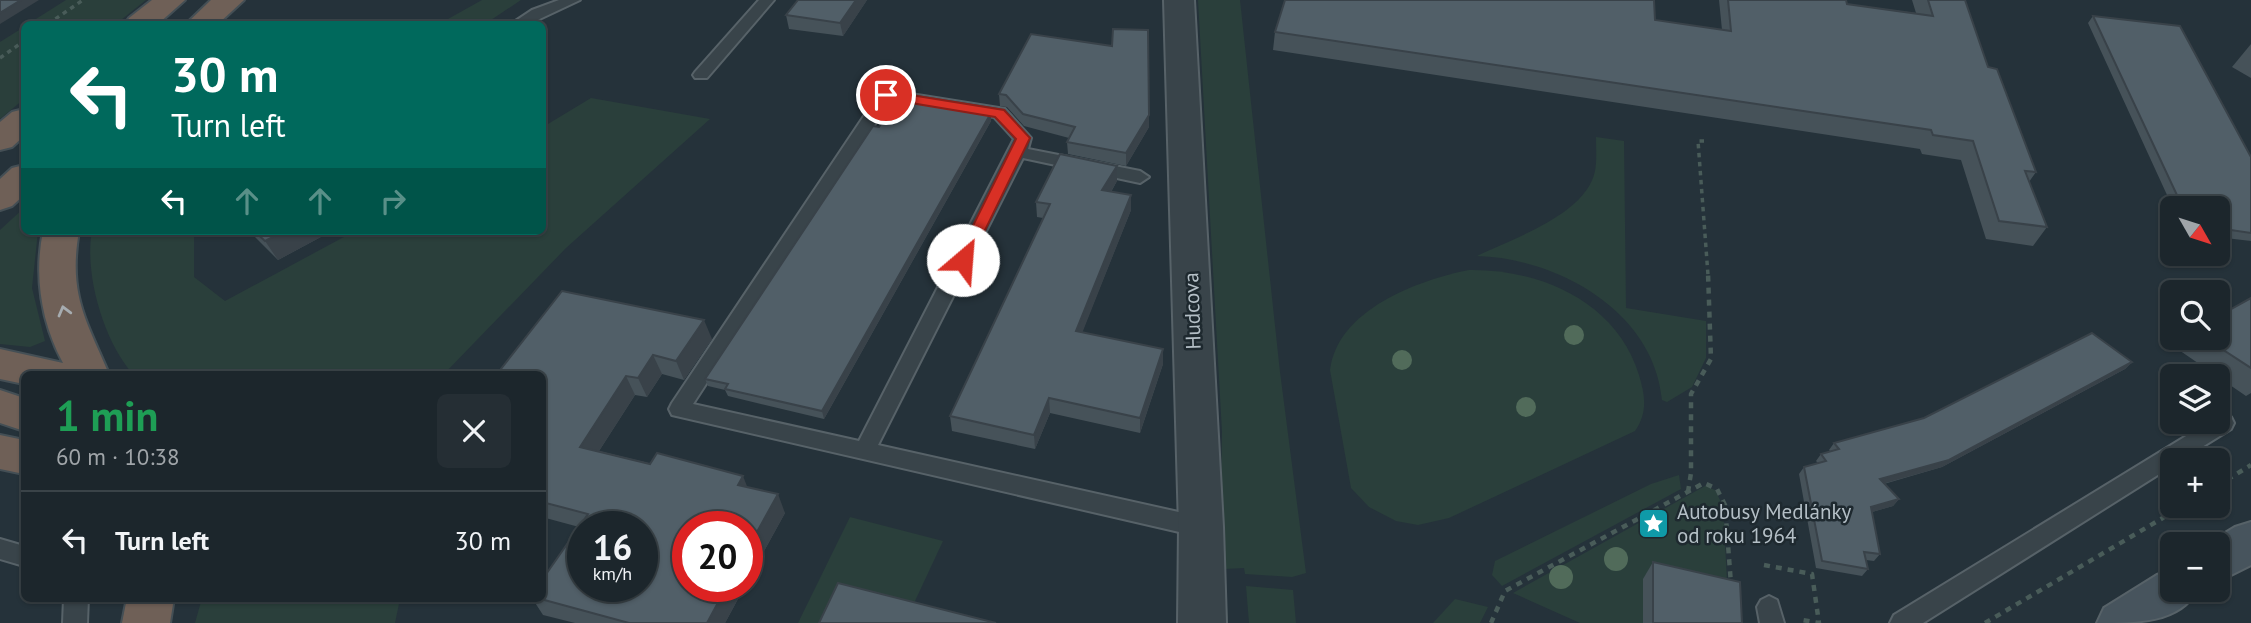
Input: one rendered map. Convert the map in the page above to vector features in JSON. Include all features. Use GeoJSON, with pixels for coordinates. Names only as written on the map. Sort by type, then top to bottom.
{"type":"FeatureCollection","features":[{"type":"Feature","properties":{"kind":"highway"},"geometry":{"type":"LineString","coordinates":[[144,21],[170,0]]}},
{"type":"Feature","properties":{"kind":"highway"},"geometry":{"type":"LineString","coordinates":[[204,21],[229,0]]}},
{"type":"Feature","properties":{"kind":"highway"},"geometry":{"type":"LineString","coordinates":[[0,139],[21,122]]}},
{"type":"Feature","properties":{"kind":"highway"},"geometry":{"type":"LineString","coordinates":[[0,198],[21,179]]}},
{"type":"Feature","properties":{"kind":"highway"},"geometry":{"type":"LineString","coordinates":[[60,235],[57,260],[62,307],[80,360],[87,371]]}},
{"type":"Feature","properties":{"kind":"highway"},"geometry":{"type":"LineString","coordinates":[[0,364],[34,371]]}},
{"type":"Feature","properties":{"kind":"highway"},"geometry":{"type":"LineString","coordinates":[[0,406],[21,414]]}},
{"type":"Feature","properties":{"kind":"highway"},"geometry":{"type":"LineString","coordinates":[[0,452],[21,456]]}},
{"type":"Feature","properties":{"kind":"highway"},"geometry":{"type":"LineString","coordinates":[[146,623],[150,602]]}},
{"type":"Feature","properties":{"kind":"street","name":"Hudcova"},"geometry":{"type":"LineString","coordinates":[[1179,0],[1201,527],[1202,623]]}},
{"type":"Feature","properties":{"kind":"street"},"geometry":{"type":"LineString","coordinates":[[2230,554],[2251,541]]}},
{"type":"Feature","properties":{"kind":"street"},"geometry":{"type":"LineString","coordinates":[[2121,623],[2160,599]]}},
{"type":"Feature","properties":{"kind":"lane"},"geometry":{"type":"LineString","coordinates":[[524,21],[537,13],[573,0]]}},
{"type":"Feature","properties":{"kind":"lane"},"geometry":{"type":"LineString","coordinates":[[701,75],[767,0]]}},
{"type":"Feature","properties":{"kind":"lane"},"geometry":{"type":"LineString","coordinates":[[864,451],[1018,152],[1023,138],[999,113],[886,95],[678,409],[864,451],[1201,527]]}},
{"type":"Feature","properties":{"kind":"lane"},"geometry":{"type":"LineString","coordinates":[[1018,152],[1140,177]]}},
{"type":"Feature","properties":{"kind":"lane"},"geometry":{"type":"LineString","coordinates":[[1902,623],[2206,434]]}},
{"type":"Feature","properties":{"kind":"lane"},"geometry":{"type":"LineString","coordinates":[[0,550],[21,555]]}},
{"type":"Feature","properties":{"kind":"lane"},"geometry":{"type":"LineString","coordinates":[[75,623],[76,602]]}},
{"type":"Feature","properties":{"kind":"path"},"geometry":{"type":"LineString","coordinates":[[52,21],[83,0]]}},
{"type":"Feature","properties":{"kind":"path"},"geometry":{"type":"LineString","coordinates":[[0,58],[21,43]]}},
{"type":"Feature","properties":{"kind":"path"},"geometry":{"type":"LineString","coordinates":[[1688,492],[1691,474],[1691,394],[1711,359],[1712,330],[1698,141],[1703,141]]}},
{"type":"Feature","properties":{"kind":"path"},"geometry":{"type":"LineString","coordinates":[[2230,478],[2251,466]]}},
{"type":"Feature","properties":{"kind":"path"},"geometry":{"type":"LineString","coordinates":[[1491,623],[1505,590],[1704,482],[1717,489],[1725,505],[1731,586]]}},
{"type":"Feature","properties":{"kind":"path"},"geometry":{"type":"LineString","coordinates":[[1984,623],[2163,518]]}},
{"type":"Feature","properties":{"kind":"green space"},"geometry":{"type":"Polygon","coordinates":[[[66,0],[146,0],[120,21],[33,21],[66,0]]]}},
{"type":"Feature","properties":{"kind":"green space"},"geometry":{"type":"Polygon","coordinates":[[[482,0],[521,0],[490,21],[444,21],[482,0]]]}},
{"type":"Feature","properties":{"kind":"green space"},"geometry":{"type":"Polygon","coordinates":[[[1198,0],[1240,0],[1280,372],[1306,573],[1292,577],[1245,574],[1244,568],[1225,569],[1228,623],[1219,623],[1222,432],[1198,0]]]}},
{"type":"Feature","properties":{"kind":"green space"},"geometry":{"type":"Polygon","coordinates":[[[21,29],[21,102],[0,119],[0,42],[21,29]]]}},
{"type":"Feature","properties":{"kind":"green space"},"geometry":{"type":"Polygon","coordinates":[[[591,98],[710,119],[566,248],[447,371],[131,371],[113,344],[94,287],[90,248],[92,235],[194,235],[194,277],[225,301],[348,235],[546,235],[546,125],[591,98]]]}},
{"type":"Feature","properties":{"kind":"green space"},"geometry":{"type":"Polygon","coordinates":[[[1596,137],[1624,141],[1626,308],[1706,321],[1706,358],[1692,387],[1667,402],[1662,400],[1655,368],[1641,340],[1621,316],[1596,295],[1569,279],[1539,267],[1508,259],[1477,256],[1528,233],[1578,200],[1589,187],[1595,171],[1596,137]]]}},
{"type":"Feature","properties":{"kind":"green space"},"geometry":{"type":"Polygon","coordinates":[[[21,211],[21,235],[38,235],[32,288],[45,341],[30,347],[0,344],[0,230],[21,211]]]}},
{"type":"Feature","properties":{"kind":"green space"},"geometry":{"type":"Polygon","coordinates":[[[1469,270],[1496,271],[1548,283],[1572,294],[1594,309],[1613,327],[1628,349],[1643,390],[1642,417],[1635,431],[1449,518],[1418,525],[1396,521],[1369,507],[1351,488],[1330,370],[1336,349],[1348,330],[1383,301],[1427,281],[1469,270]]]}},
{"type":"Feature","properties":{"kind":"green space"},"geometry":{"type":"Polygon","coordinates":[[[1679,475],[1681,489],[1502,586],[1492,575],[1495,561],[1651,484],[1679,475]]]}},
{"type":"Feature","properties":{"kind":"green space"},"geometry":{"type":"Polygon","coordinates":[[[1705,486],[1715,490],[1723,506],[1728,599],[1643,623],[1580,623],[1513,593],[1705,486]]]}},
{"type":"Feature","properties":{"kind":"green space"},"geometry":{"type":"Polygon","coordinates":[[[850,517],[943,541],[908,616],[833,623],[798,623],[850,517]]]}},
{"type":"Feature","properties":{"kind":"green space"},"geometry":{"type":"Polygon","coordinates":[[[1246,586],[1293,590],[1296,623],[1249,623],[1246,586]]]}},
{"type":"Feature","properties":{"kind":"green space"},"geometry":{"type":"Polygon","coordinates":[[[1455,599],[1488,607],[1480,623],[1433,623],[1455,599]]]}},
{"type":"Feature","properties":{"kind":"green space"},"geometry":{"type":"Polygon","coordinates":[[[201,602],[399,602],[395,623],[195,623],[201,602]]]}},
{"type":"Feature","properties":{"kind":"building"},"geometry":{"type":"Polygon","coordinates":[[[0,0],[21,0],[0,13],[0,0]]]}},
{"type":"Feature","properties":{"kind":"building"},"geometry":{"type":"Polygon","coordinates":[[[798,0],[856,0],[840,23],[786,15],[798,0]]]}},
{"type":"Feature","properties":{"kind":"building"},"geometry":{"type":"Polygon","coordinates":[[[1285,0],[1654,0],[1655,20],[1731,31],[1728,0],[1846,0],[1847,4],[1933,16],[1928,0],[1965,0],[1988,67],[1997,69],[2036,172],[2025,171],[2047,227],[1999,221],[1973,141],[1933,135],[1931,130],[1275,32],[1285,0]]]}},
{"type":"Feature","properties":{"kind":"building"},"geometry":{"type":"Polygon","coordinates":[[[2093,16],[2180,26],[2251,157],[2251,233],[2230,230],[2230,196],[2177,196],[2093,16]]]}},
{"type":"Feature","properties":{"kind":"building"},"geometry":{"type":"Polygon","coordinates":[[[1113,29],[1148,30],[1149,115],[1126,153],[1067,142],[1075,127],[1023,114],[1006,95],[999,94],[1031,34],[1112,46],[1113,29]]]}},
{"type":"Feature","properties":{"kind":"building"},"geometry":{"type":"Polygon","coordinates":[[[898,98],[991,113],[822,411],[725,389],[728,384],[705,379],[873,126],[879,127],[898,98]]]}},
{"type":"Feature","properties":{"kind":"building"},"geometry":{"type":"Polygon","coordinates":[[[1060,154],[1117,166],[1102,190],[1131,195],[1076,331],[1163,349],[1140,418],[1049,398],[1034,435],[950,416],[1050,204],[1036,202],[1060,154]]]}},
{"type":"Feature","properties":{"kind":"building"},"geometry":{"type":"Polygon","coordinates":[[[258,235],[277,235],[265,241],[258,235]]]}},
{"type":"Feature","properties":{"kind":"building"},"geometry":{"type":"Polygon","coordinates":[[[562,291],[704,320],[676,361],[653,355],[638,378],[626,376],[580,447],[650,464],[657,453],[743,476],[738,485],[778,494],[763,521],[763,511],[672,511],[672,602],[718,602],[707,623],[629,623],[546,600],[546,574],[567,544],[567,602],[658,602],[658,511],[576,511],[546,503],[546,371],[499,371],[562,291]]]}},
{"type":"Feature","properties":{"kind":"building"},"geometry":{"type":"Polygon","coordinates":[[[2251,298],[2251,368],[2223,350],[2230,350],[2230,310],[2251,298]]]}},
{"type":"Feature","properties":{"kind":"building"},"geometry":{"type":"Polygon","coordinates":[[[2092,333],[2132,362],[1949,460],[1880,479],[1899,499],[1871,507],[1880,554],[1864,552],[1868,569],[1822,561],[1804,467],[1826,461],[1821,454],[1839,449],[1834,443],[1924,418],[2092,333]]]}},
{"type":"Feature","properties":{"kind":"building"},"geometry":{"type":"Polygon","coordinates":[[[1653,562],[1740,582],[1742,623],[1653,623],[1653,562]]]}},
{"type":"Feature","properties":{"kind":"building"},"geometry":{"type":"Polygon","coordinates":[[[838,583],[996,623],[819,623],[838,583]]]}},
{"type":"Feature","properties":{"kind":"place","name":"Autobusy Medlánky od roku 1964"},"geometry":{"type":"Point","coordinates":[1654,523]}},
{"type":"Feature","properties":{"kind":"route"},"geometry":{"type":"LineString","coordinates":[[886,95],[999,113],[1023,138],[1013,164],[963,260]]}}]}
